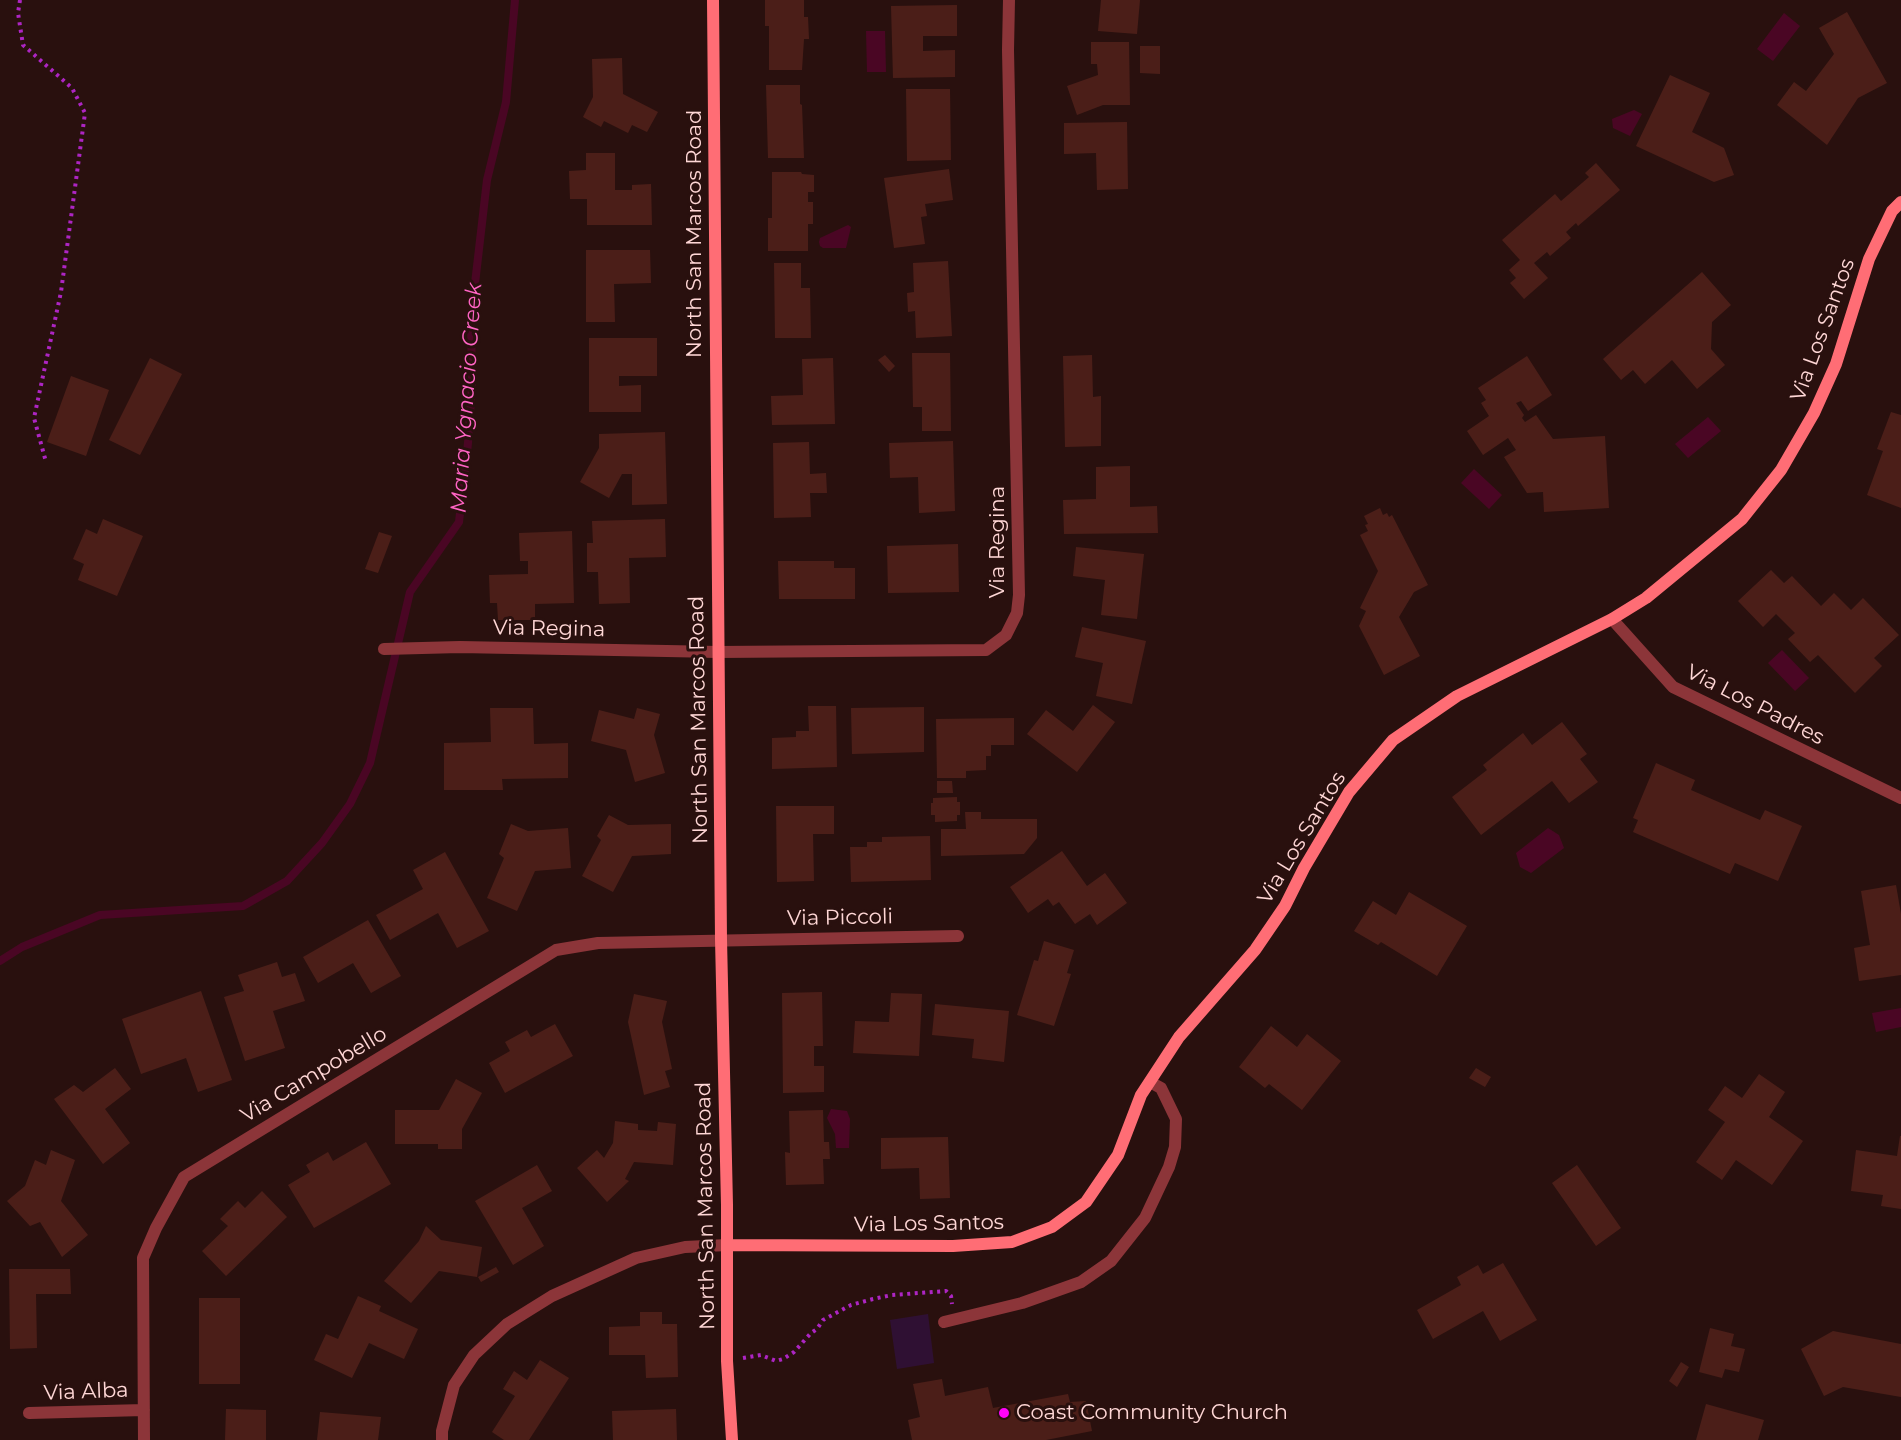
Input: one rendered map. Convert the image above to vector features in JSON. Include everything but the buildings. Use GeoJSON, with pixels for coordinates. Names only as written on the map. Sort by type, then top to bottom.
{"type":"FeatureCollection","features":[{"type":"Feature","properties":{"kind":"street","name":"North San Marcos Road"},"geometry":{"type":"LineString","coordinates":[[713,0],[721,939],[727,1361],[732,1440]]}},
{"type":"Feature","properties":{"kind":"street","name":"Via Regina"},"geometry":{"type":"LineString","coordinates":[[384,649],[417,647],[718,652],[986,650],[1006,635],[1017,614],[1019,595],[1008,50],[1009,0]]}},
{"type":"Feature","properties":{"kind":"street","name":"Via Los Santos"},"geometry":{"type":"LineString","coordinates":[[727,1245],[953,1246],[1012,1242],[1052,1227],[1086,1202],[1118,1155],[1141,1095],[1179,1037],[1255,950],[1285,906],[1304,868],[1349,792],[1393,740],[1457,696],[1612,620],[1646,598],[1742,519],[1781,470],[1814,413],[1836,364],[1869,259],[1892,211],[1901,202]]}},
{"type":"Feature","properties":{"kind":"street","name":"Via Los Padres"},"geometry":{"type":"LineString","coordinates":[[1612,620],[1673,687],[1901,798]]}},
{"type":"Feature","properties":{"kind":"street","name":"Via Piccoli"},"geometry":{"type":"LineString","coordinates":[[721,939],[958,936]]}},
{"type":"Feature","properties":{"kind":"street","name":"Via Campobello"},"geometry":{"type":"LineString","coordinates":[[144,1440],[143,1258],[156,1228],[184,1177],[556,950],[598,943],[721,939]]}},
{"type":"Feature","properties":{"kind":"street"},"geometry":{"type":"LineString","coordinates":[[944,1322],[1022,1303],[1081,1282],[1111,1261],[1145,1218],[1169,1167],[1175,1147],[1176,1119],[1161,1088],[1150,1082]]}},
{"type":"Feature","properties":{"kind":"street"},"geometry":{"type":"LineString","coordinates":[[442,1440],[453,1385],[474,1355],[507,1324],[552,1296],[636,1258],[685,1246],[727,1245]]}},
{"type":"Feature","properties":{"kind":"street","name":"Via Alba"},"geometry":{"type":"LineString","coordinates":[[29,1413],[144,1410]]}},
{"type":"Feature","properties":{"kind":"path"},"geometry":{"type":"LineString","coordinates":[[20,0],[18,13],[23,45],[72,88],[85,113],[61,292],[34,418],[46,462]]}},
{"type":"Feature","properties":{"kind":"path"},"geometry":{"type":"LineString","coordinates":[[727,1361],[761,1356],[776,1361],[783,1359],[794,1352],[823,1320],[851,1305],[873,1299],[892,1295],[946,1291],[951,1296],[952,1307]]}},
{"type":"Feature","properties":{"kind":"shaded area"},"geometry":{"type":"Polygon","coordinates":[[[1784,13],[1800,26],[1773,61],[1757,49],[1784,13]]]}},
{"type":"Feature","properties":{"kind":"shaded area"},"geometry":{"type":"Polygon","coordinates":[[[866,31],[885,31],[886,72],[867,72],[866,31]]]}},
{"type":"Feature","properties":{"kind":"shaded area"},"geometry":{"type":"Polygon","coordinates":[[[1634,110],[1642,114],[1630,136],[1613,128],[1612,119],[1634,110]]]}},
{"type":"Feature","properties":{"kind":"shaded area"},"geometry":{"type":"Polygon","coordinates":[[[848,225],[851,227],[846,248],[820,246],[820,238],[848,225]]]}},
{"type":"Feature","properties":{"kind":"shaded area"},"geometry":{"type":"Polygon","coordinates":[[[1708,417],[1721,431],[1688,458],[1675,444],[1708,417]]]}},
{"type":"Feature","properties":{"kind":"shaded area"},"geometry":{"type":"Polygon","coordinates":[[[1474,469],[1502,495],[1489,509],[1461,483],[1474,469]]]}},
{"type":"Feature","properties":{"kind":"shaded area"},"geometry":{"type":"Polygon","coordinates":[[[1782,650],[1809,678],[1795,691],[1768,663],[1782,650]]]}},
{"type":"Feature","properties":{"kind":"shaded area"},"geometry":{"type":"Polygon","coordinates":[[[1548,828],[1559,835],[1564,848],[1531,873],[1520,867],[1516,853],[1548,828]]]}},
{"type":"Feature","properties":{"kind":"shaded area"},"geometry":{"type":"Polygon","coordinates":[[[1901,1008],[1901,1027],[1876,1032],[1872,1013],[1901,1008]]]}},
{"type":"Feature","properties":{"kind":"shaded area"},"geometry":{"type":"Polygon","coordinates":[[[831,1109],[847,1111],[850,1119],[849,1148],[836,1148],[835,1134],[827,1118],[831,1109]]]}},
{"type":"Feature","properties":{"kind":"shaded area"},"geometry":{"type":"Polygon","coordinates":[[[928,1314],[934,1363],[897,1369],[890,1320],[928,1314]]]}},
{"type":"Feature","properties":{"kind":"waterway","name":"Maria Ygnacio Creek"},"geometry":{"type":"LineString","coordinates":[[0,961],[22,947],[100,915],[243,906],[287,881],[322,843],[350,804],[370,763],[410,592],[459,522],[472,386],[471,318],[487,180],[506,102],[515,0]]}},
{"type":"Feature","properties":{"kind":"place","name":"Coast Community Church"},"geometry":{"type":"Point","coordinates":[1004,1413]}}]}
